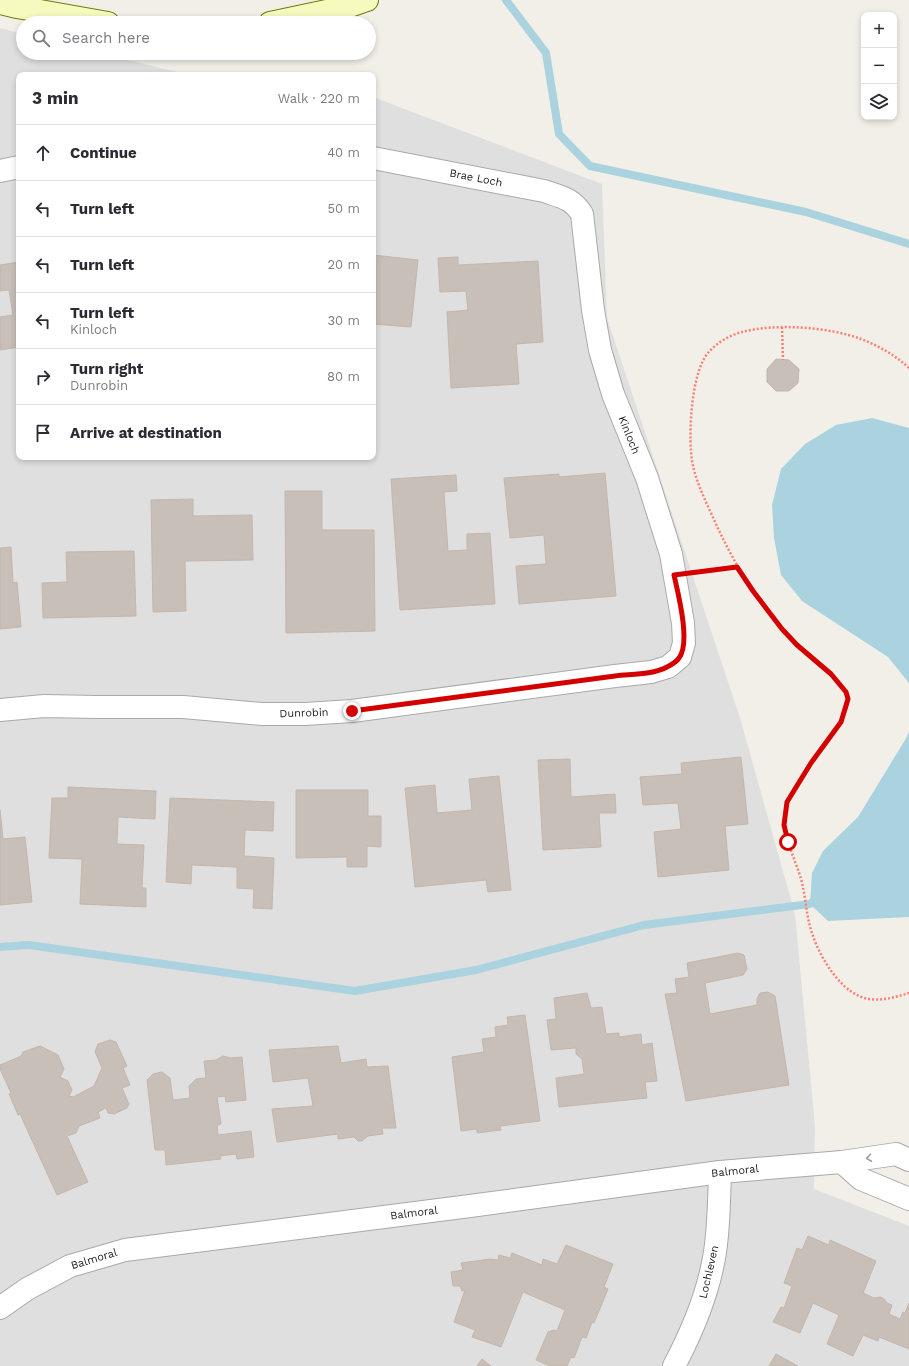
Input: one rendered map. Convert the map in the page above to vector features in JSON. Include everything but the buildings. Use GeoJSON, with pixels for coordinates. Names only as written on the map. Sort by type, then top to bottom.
{"type":"FeatureCollection","features":[{"type":"Feature","properties":{"kind":"main road"},"geometry":{"type":"LineString","coordinates":[[303,16],[350,6],[367,0]]}},
{"type":"Feature","properties":{"kind":"main road"},"geometry":{"type":"LineString","coordinates":[[0,3],[68,16]]}},
{"type":"Feature","properties":{"kind":"street","name":"Brae Loch"},"geometry":{"type":"LineString","coordinates":[[376,159],[544,191],[567,199],[576,205]]}},
{"type":"Feature","properties":{"kind":"street"},"geometry":{"type":"LineString","coordinates":[[0,170],[16,167]]}},
{"type":"Feature","properties":{"kind":"street","name":"Kinloch"},"geometry":{"type":"LineString","coordinates":[[576,205],[582,214],[593,310],[600,350],[613,394],[646,478],[671,554],[683,623],[684,642],[680,657],[675,661]]}},
{"type":"Feature","properties":{"kind":"street","name":"Dunrobin"},"geometry":{"type":"LineString","coordinates":[[0,710],[44,706],[183,707],[262,714],[305,714],[352,711],[651,672],[668,667],[675,661]]}},
{"type":"Feature","properties":{"kind":"street","name":"Balmoral"},"geometry":{"type":"LineString","coordinates":[[0,1308],[27,1289],[70,1266],[125,1250],[470,1206],[720,1172],[842,1162],[896,1154],[909,1160]]}},
{"type":"Feature","properties":{"kind":"street"},"geometry":{"type":"LineString","coordinates":[[842,1162],[860,1179],[909,1199]]}},
{"type":"Feature","properties":{"kind":"street","name":"Lochleven"},"geometry":{"type":"LineString","coordinates":[[674,1366],[698,1316],[709,1281],[715,1251],[720,1172]]}},
{"type":"Feature","properties":{"kind":"path"},"geometry":{"type":"LineString","coordinates":[[782,327],[783,360]]}},
{"type":"Feature","properties":{"kind":"path"},"geometry":{"type":"LineString","coordinates":[[909,368],[901,360],[884,350],[861,339],[839,333],[812,328],[782,327],[740,332],[720,342],[709,351],[702,361],[697,377],[692,413],[691,452],[693,468],[701,491],[737,567],[782,629],[797,645],[831,674],[846,692],[848,699],[841,722],[811,763],[793,792],[786,807],[784,825],[788,842],[805,892],[812,934],[820,952],[840,982],[854,994],[867,999],[883,999],[909,993]]}},
{"type":"Feature","properties":{"kind":"path"},"geometry":{"type":"LineString","coordinates":[[674,575],[737,567]]}},
{"type":"Feature","properties":{"kind":"shaded area"},"geometry":{"type":"Polygon","coordinates":[[[0,28],[16,32],[16,60],[128,60],[177,72],[16,72],[16,460],[376,460],[376,98],[602,184],[607,318],[740,718],[795,914],[815,1126],[814,1189],[909,1226],[909,1366],[0,1366],[0,28]]]}},
{"type":"Feature","properties":{"kind":"water"},"geometry":{"type":"Polygon","coordinates":[[[872,418],[909,428],[909,683],[888,657],[802,601],[781,575],[774,538],[772,505],[781,469],[805,444],[836,425],[872,418]]]}},
{"type":"Feature","properties":{"kind":"water"},"geometry":{"type":"Polygon","coordinates":[[[909,732],[909,917],[828,921],[810,904],[812,873],[823,851],[858,817],[909,732]]]}},
{"type":"Feature","properties":{"kind":"waterway"},"geometry":{"type":"LineString","coordinates":[[506,0],[546,53],[559,134],[590,166],[806,212],[909,244]]}},
{"type":"Feature","properties":{"kind":"waterway"},"geometry":{"type":"LineString","coordinates":[[0,947],[29,945],[355,991],[476,970],[644,925],[810,904],[817,898]]}},
{"type":"Feature","properties":{"kind":"route"},"geometry":{"type":"LineString","coordinates":[[352,711],[651,672],[668,667],[680,657],[684,642],[683,623],[674,575],[737,567],[782,629],[797,645],[831,674],[842,686],[848,699],[841,722],[811,763],[787,802],[784,825],[788,842]]}}]}
